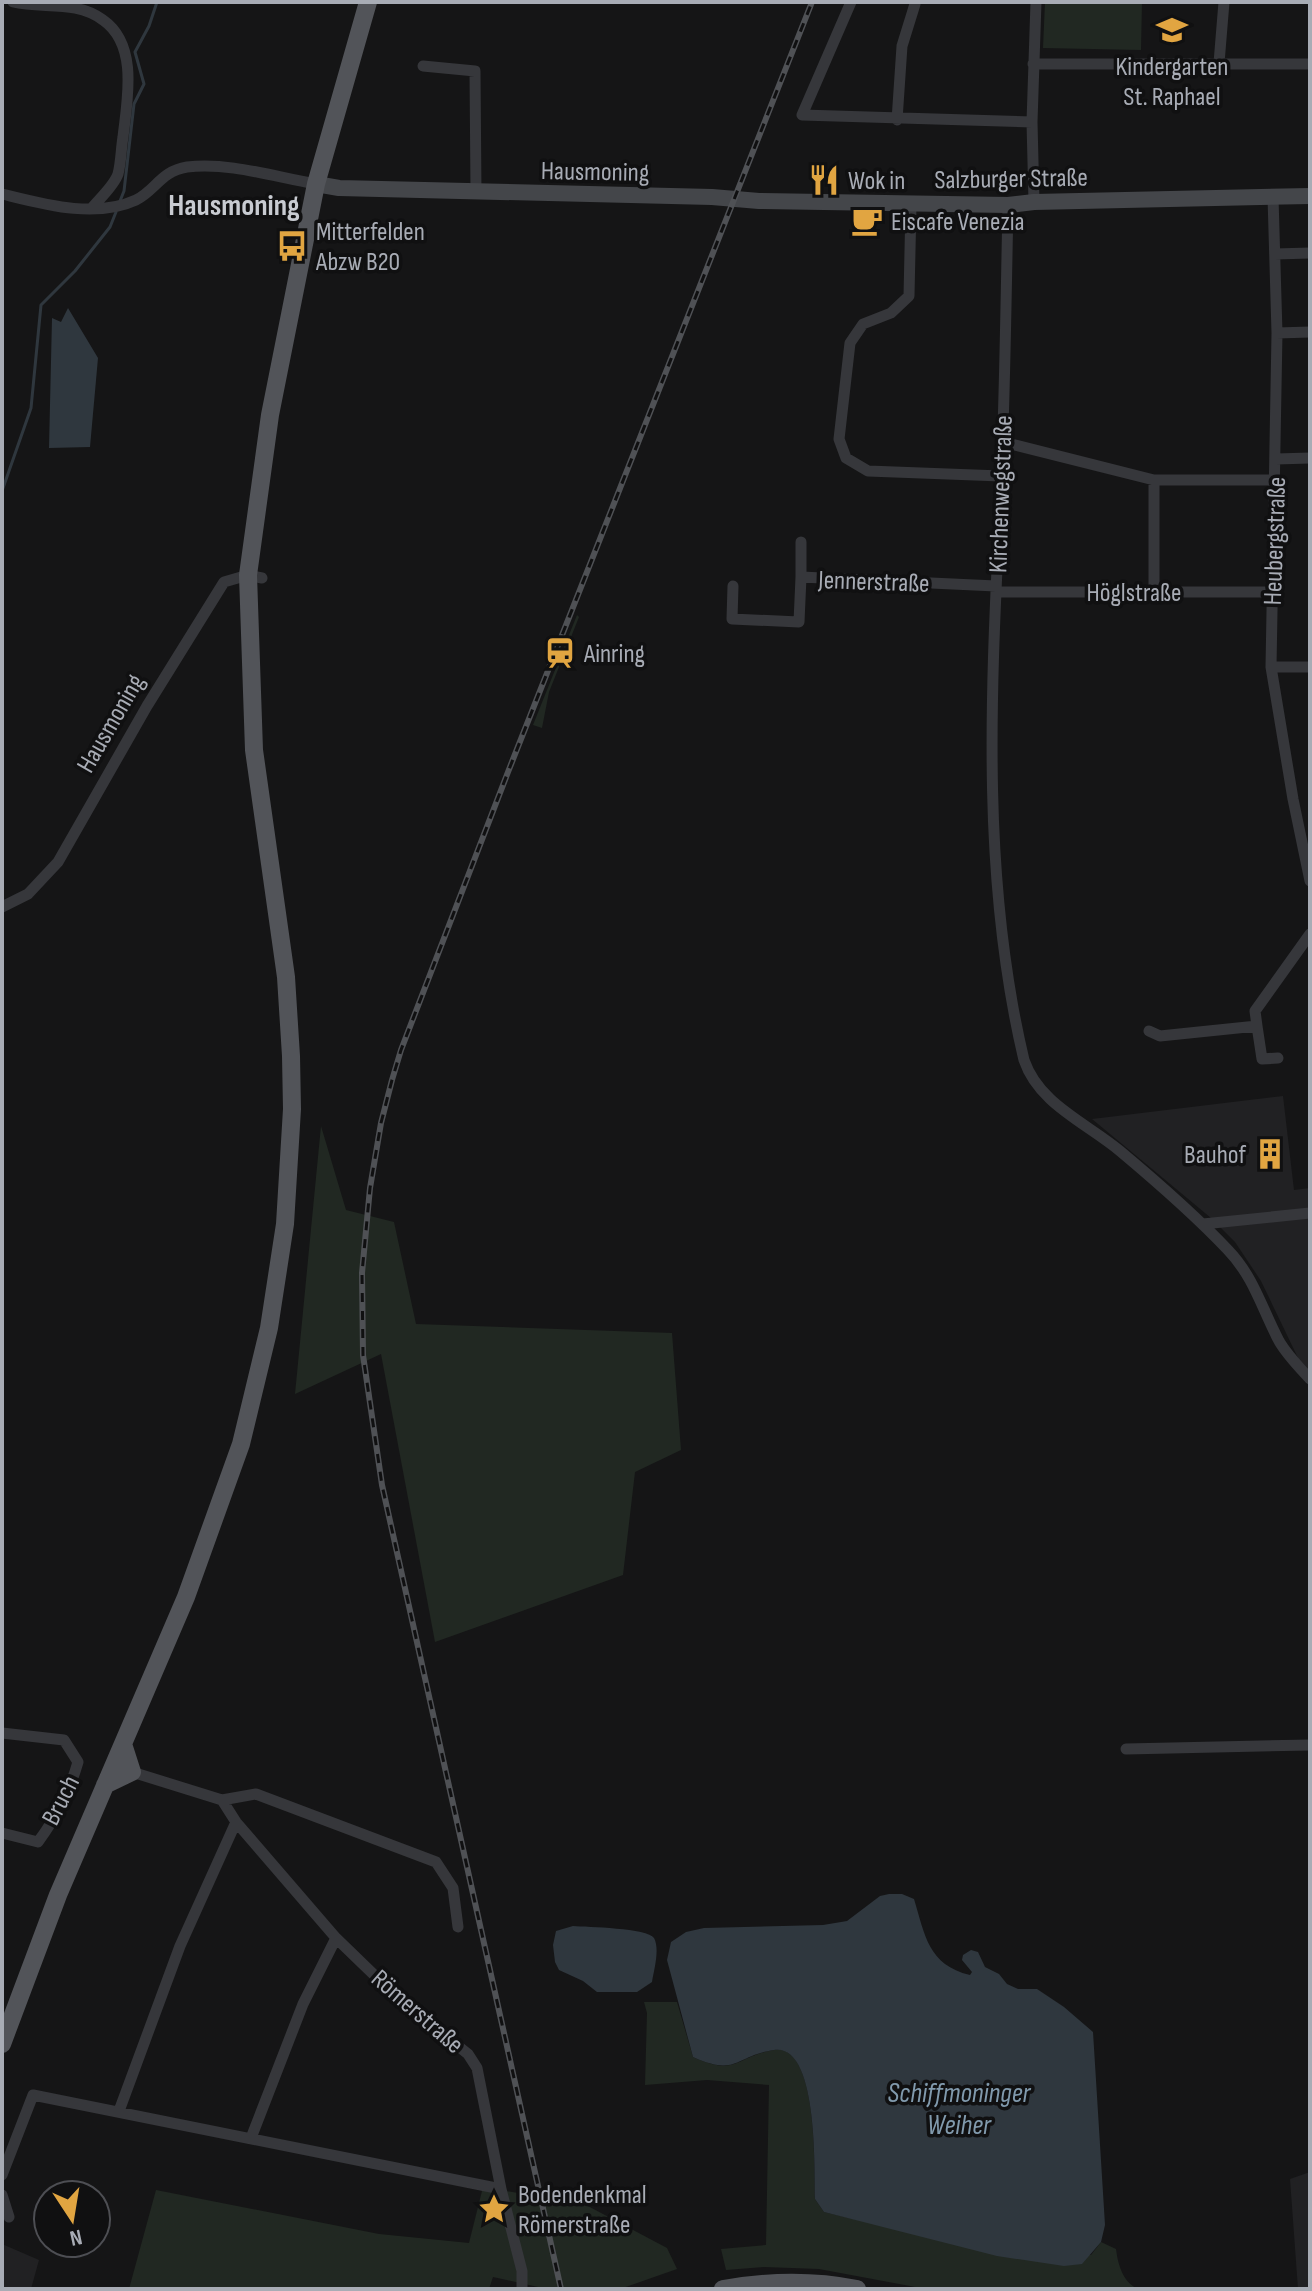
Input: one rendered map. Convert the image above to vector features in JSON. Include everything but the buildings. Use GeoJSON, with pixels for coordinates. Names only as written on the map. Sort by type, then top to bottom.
{"type":"FeatureCollection","features":[{"type":"Feature","properties":{"kind":"main road"},"geometry":{"type":"LineString","coordinates":[[2,2044],[58,1895],[186,1597],[241,1444],[269,1328],[285,1224],[292,1109],[286,977],[254,750],[255,576],[263,456],[316,184],[368,2]]}},
{"type":"Feature","properties":{"kind":"main road"},"geometry":{"type":"LineString","coordinates":[[105,1785],[132,1772],[123,1744]]}},
{"type":"Feature","properties":{"kind":"main road"},"geometry":{"type":"LineString","coordinates":[[723,2289],[789,2282],[857,2289]]}},
{"type":"Feature","properties":{"kind":"street"},"geometry":{"type":"LineString","coordinates":[[13,2],[70,6],[86,11],[105,21],[124,51],[128,94],[117,176],[91,209]]}},
{"type":"Feature","properties":{"kind":"street"},"geometry":{"type":"LineString","coordinates":[[851,2],[802,115],[1032,122]]}},
{"type":"Feature","properties":{"kind":"street"},"geometry":{"type":"LineString","coordinates":[[1034,202],[1032,122],[1036,2]]}},
{"type":"Feature","properties":{"kind":"street"},"geometry":{"type":"LineString","coordinates":[[1219,63],[1224,2]]}},
{"type":"Feature","properties":{"kind":"street"},"geometry":{"type":"LineString","coordinates":[[897,120],[902,46],[915,4]]}},
{"type":"Feature","properties":{"kind":"street"},"geometry":{"type":"LineString","coordinates":[[1033,64],[1310,64]]}},
{"type":"Feature","properties":{"kind":"street"},"geometry":{"type":"LineString","coordinates":[[423,66],[475,71],[476,193]]}},
{"type":"Feature","properties":{"kind":"street"},"geometry":{"type":"LineString","coordinates":[[2,194],[48,205],[91,209],[121,205],[139,199],[160,178],[185,167],[255,171],[316,184]]}},
{"type":"Feature","properties":{"kind":"street","name":"Hausmoning"},"geometry":{"type":"LineString","coordinates":[[316,184],[339,188],[476,193],[712,197]]}},
{"type":"Feature","properties":{"kind":"street","name":"Salzburger Straße"},"geometry":{"type":"LineString","coordinates":[[712,197],[759,201],[1008,205],[1310,196]]}},
{"type":"Feature","properties":{"kind":"street","name":"Heubergstraße"},"geometry":{"type":"LineString","coordinates":[[1273,197],[1277,333],[1271,667],[1310,881]]}},
{"type":"Feature","properties":{"kind":"street"},"geometry":{"type":"LineString","coordinates":[[911,205],[909,296],[891,313],[863,324],[850,343],[839,439],[846,458],[868,471],[1001,476]]}},
{"type":"Feature","properties":{"kind":"street","name":"Kirchenwegstraße"},"geometry":{"type":"LineString","coordinates":[[1008,205],[992,783],[993,860],[1018,1034],[1030,1077],[1043,1094],[1119,1150],[1203,1224],[1241,1264],[1282,1346],[1310,1379]]}},
{"type":"Feature","properties":{"kind":"street"},"geometry":{"type":"LineString","coordinates":[[1275,254],[1310,253]]}},
{"type":"Feature","properties":{"kind":"street"},"geometry":{"type":"LineString","coordinates":[[1277,333],[1310,332]]}},
{"type":"Feature","properties":{"kind":"street"},"geometry":{"type":"LineString","coordinates":[[1003,442],[1154,480],[1275,480]]}},
{"type":"Feature","properties":{"kind":"street"},"geometry":{"type":"LineString","coordinates":[[1276,459],[1310,458]]}},
{"type":"Feature","properties":{"kind":"street"},"geometry":{"type":"LineString","coordinates":[[1154,480],[1154,592]]}},
{"type":"Feature","properties":{"kind":"street"},"geometry":{"type":"LineString","coordinates":[[801,542],[801,577]]}},
{"type":"Feature","properties":{"kind":"street","name":"Hausmoning"},"geometry":{"type":"LineString","coordinates":[[2,907],[28,894],[58,862],[147,706],[224,582],[255,576]]}},
{"type":"Feature","properties":{"kind":"street","name":"Jennerstraße"},"geometry":{"type":"LineString","coordinates":[[733,586],[732,619],[799,622],[801,577],[996,589]]}},
{"type":"Feature","properties":{"kind":"street","name":"Höglstraße"},"geometry":{"type":"LineString","coordinates":[[996,589],[1271,592]]}},
{"type":"Feature","properties":{"kind":"street"},"geometry":{"type":"LineString","coordinates":[[1271,667],[1310,667]]}},
{"type":"Feature","properties":{"kind":"street"},"geometry":{"type":"LineString","coordinates":[[1278,1058],[1262,1059],[1255,1011],[1310,934]]}},
{"type":"Feature","properties":{"kind":"street"},"geometry":{"type":"LineString","coordinates":[[1149,1031],[1160,1036],[1257,1026]]}},
{"type":"Feature","properties":{"kind":"street"},"geometry":{"type":"LineString","coordinates":[[1203,1224],[1310,1213]]}},
{"type":"Feature","properties":{"kind":"street","name":"Bruch"},"geometry":{"type":"LineString","coordinates":[[2,1733],[64,1740],[78,1762],[70,1793],[38,1842],[2,1833]]}},
{"type":"Feature","properties":{"kind":"street"},"geometry":{"type":"LineString","coordinates":[[1126,1749],[1310,1745]]}},
{"type":"Feature","properties":{"kind":"street"},"geometry":{"type":"LineString","coordinates":[[132,1772],[222,1800],[256,1794],[436,1862],[453,1888],[458,1927]]}},
{"type":"Feature","properties":{"kind":"street","name":"Römerstraße"},"geometry":{"type":"LineString","coordinates":[[222,1800],[236,1822],[336,1938],[399,1999],[468,2054],[477,2068],[501,2189],[522,2271],[522,2289]]}},
{"type":"Feature","properties":{"kind":"street"},"geometry":{"type":"LineString","coordinates":[[119,2111],[180,1946],[236,1822]]}},
{"type":"Feature","properties":{"kind":"street"},"geometry":{"type":"LineString","coordinates":[[251,2138],[303,2004],[336,1938]]}},
{"type":"Feature","properties":{"kind":"street"},"geometry":{"type":"LineString","coordinates":[[2,2175],[33,2095],[501,2189]]}},
{"type":"Feature","properties":{"kind":"street"},"geometry":{"type":"LineString","coordinates":[[2,2195],[9,2217]]}},
{"type":"Feature","properties":{"kind":"shaded area"},"geometry":{"type":"Polygon","coordinates":[[[1045,2],[1142,2],[1141,50],[1043,48],[1045,2]]]}},
{"type":"Feature","properties":{"kind":"shaded area"},"geometry":{"type":"Polygon","coordinates":[[[577,615],[579,617],[549,692],[542,728],[533,725],[577,615]]]}},
{"type":"Feature","properties":{"kind":"shaded area"},"geometry":{"type":"Polygon","coordinates":[[[1283,1096],[1294,1190],[1310,1188],[1310,1372],[1299,1360],[1261,1281],[1235,1242],[1211,1218],[1092,1119],[1283,1096]]]}},
{"type":"Feature","properties":{"kind":"shaded area"},"geometry":{"type":"Polygon","coordinates":[[[321,1126],[346,1210],[394,1222],[416,1324],[672,1333],[681,1450],[635,1472],[623,1575],[435,1642],[381,1354],[295,1394],[321,1126]]]}},
{"type":"Feature","properties":{"kind":"shaded area"},"geometry":{"type":"Polygon","coordinates":[[[644,2002],[677,2002],[693,2057],[707,2063],[735,2064],[774,2050],[789,2053],[799,2066],[806,2087],[811,2111],[815,2199],[824,2212],[910,2232],[1091,2255],[1101,2242],[1116,2249],[1122,2272],[1138,2289],[926,2289],[819,2269],[764,2267],[726,2270],[721,2249],[766,2245],[769,2085],[707,2080],[645,2085],[647,2013],[644,2002]]]}},
{"type":"Feature","properties":{"kind":"shaded area"},"geometry":{"type":"Polygon","coordinates":[[[1310,2172],[1310,2289],[1298,2289],[1290,2179],[1310,2172]]]}},
{"type":"Feature","properties":{"kind":"shaded area"},"geometry":{"type":"Polygon","coordinates":[[[483,2187],[586,2205],[667,2248],[677,2269],[620,2289],[547,2289],[493,2277],[489,2289],[129,2289],[156,2190],[379,2234],[469,2243],[483,2187]]]}},
{"type":"Feature","properties":{"kind":"shaded area"},"geometry":{"type":"Polygon","coordinates":[[[2,2244],[39,2260],[31,2289],[2,2289],[2,2244]]]}},
{"type":"Feature","properties":{"kind":"water"},"geometry":{"type":"Polygon","coordinates":[[[68,308],[98,358],[90,447],[49,448],[52,318],[61,322],[68,308]]]}},
{"type":"Feature","properties":{"kind":"water","name":"Schiffmoninger Weiher"},"geometry":{"type":"Polygon","coordinates":[[[902,1894],[914,1899],[930,1947],[945,1964],[970,1975],[972,1972],[962,1960],[963,1955],[971,1950],[978,1952],[985,1967],[999,1974],[1007,1984],[1018,1989],[1037,1989],[1093,2032],[1105,2225],[1101,2242],[1082,2264],[1064,2266],[997,2256],[824,2212],[815,2199],[811,2112],[806,2087],[799,2067],[789,2053],[774,2050],[728,2065],[708,2063],[693,2057],[667,1960],[671,1942],[686,1932],[704,1928],[823,1925],[847,1921],[880,1896],[902,1894]]]}},
{"type":"Feature","properties":{"kind":"water"},"geometry":{"type":"Polygon","coordinates":[[[573,1926],[629,1930],[654,1938],[656,1960],[652,1982],[637,1992],[597,1992],[583,1981],[559,1970],[553,1945],[556,1931],[573,1926]]]}},
{"type":"Feature","properties":{"kind":"waterway"},"geometry":{"type":"LineString","coordinates":[[120,201],[124,191],[134,104],[144,84],[135,52],[157,2]]}},
{"type":"Feature","properties":{"kind":"waterway"},"geometry":{"type":"LineString","coordinates":[[2,491],[31,408],[41,305],[75,271],[110,227],[116,212]]}},
{"type":"Feature","properties":{"kind":"railway"},"geometry":{"type":"LineString","coordinates":[[561,2289],[382,1485],[363,1355],[362,1273],[370,1188],[381,1123],[401,1050],[812,2]]}},
{"type":"Feature","properties":{"kind":"place","name":"Kindergarten St. Raphael"},"geometry":{"type":"Point","coordinates":[1172,30]}},
{"type":"Feature","properties":{"kind":"place","name":"Wok in"},"geometry":{"type":"Point","coordinates":[824,180]}},
{"type":"Feature","properties":{"kind":"place","name":"Eiscafe Venezia"},"geometry":{"type":"Point","coordinates":[867,221]}},
{"type":"Feature","properties":{"kind":"place","name":"Mitterfelden Abzw B20"},"geometry":{"type":"Point","coordinates":[292,246]}},
{"type":"Feature","properties":{"kind":"place","name":"Ainring"},"geometry":{"type":"Point","coordinates":[560,653]}},
{"type":"Feature","properties":{"kind":"place","name":"Bauhof"},"geometry":{"type":"Point","coordinates":[1270,1154]}},
{"type":"Feature","properties":{"kind":"place","name":"Bodendenkmal Römerstraße"},"geometry":{"type":"Point","coordinates":[494,2209]}},
{"type":"Feature","properties":{"kind":"district","name":"Hausmoning"},"geometry":{"type":"Point","coordinates":[234,205]}}]}
